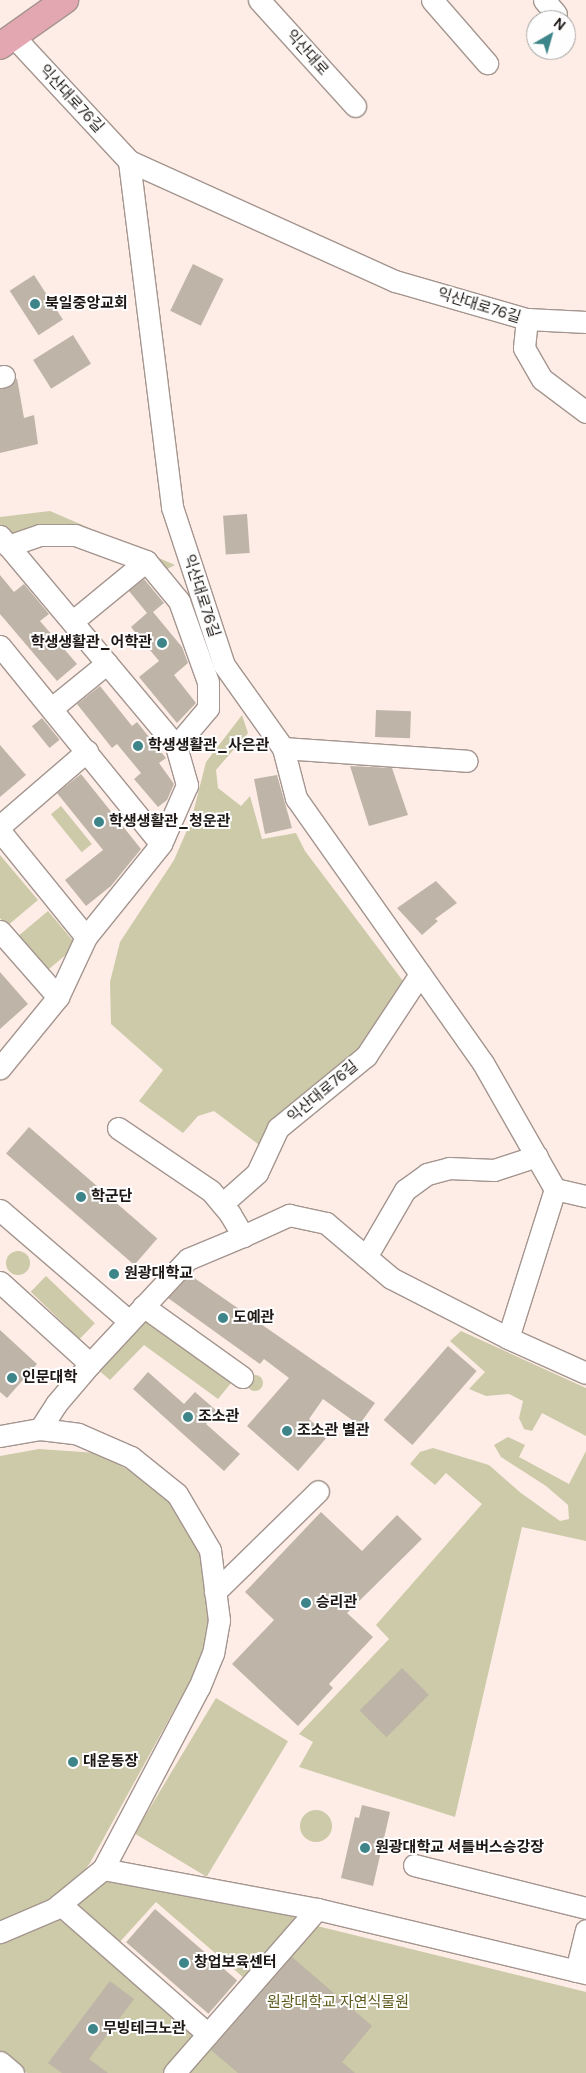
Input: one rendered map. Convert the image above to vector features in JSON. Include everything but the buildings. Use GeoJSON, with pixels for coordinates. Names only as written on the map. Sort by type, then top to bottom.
{"type":"FeatureCollection","features":[{"type":"Feature","properties":{"kind":"main road"},"geometry":{"type":"LineString","coordinates":[[6,41],[65,0]]}},
{"type":"Feature","properties":{"kind":"street","name":"익산대로"},"geometry":{"type":"LineString","coordinates":[[259,0],[355,106]]}},
{"type":"Feature","properties":{"kind":"street"},"geometry":{"type":"LineString","coordinates":[[432,0],[487,64]]}},
{"type":"Feature","properties":{"kind":"street","name":"익산대로76길"},"geometry":{"type":"LineString","coordinates":[[6,41],[129,161],[395,281],[526,319],[524,348],[542,379],[586,412]]}},
{"type":"Feature","properties":{"kind":"street","name":"익산대로76길"},"geometry":{"type":"LineString","coordinates":[[129,161],[172,507],[224,665],[283,748],[296,798],[483,1063],[556,1189]]}},
{"type":"Feature","properties":{"kind":"street"},"geometry":{"type":"LineString","coordinates":[[526,319],[586,322]]}},
{"type":"Feature","properties":{"kind":"street"},"geometry":{"type":"LineString","coordinates":[[4,541],[40,535],[74,535],[146,561],[179,602],[208,682],[208,708],[176,746]]}},
{"type":"Feature","properties":{"kind":"street"},"geometry":{"type":"LineString","coordinates":[[0,1066],[58,998],[86,937],[162,844],[187,785],[176,746],[4,541]]}},
{"type":"Feature","properties":{"kind":"street"},"geometry":{"type":"LineString","coordinates":[[73,621],[146,561]]}},
{"type":"Feature","properties":{"kind":"street"},"geometry":{"type":"LineString","coordinates":[[0,646],[162,844]]}},
{"type":"Feature","properties":{"kind":"street"},"geometry":{"type":"LineString","coordinates":[[52,708],[107,663]]}},
{"type":"Feature","properties":{"kind":"street"},"geometry":{"type":"LineString","coordinates":[[283,748],[467,761]]}},
{"type":"Feature","properties":{"kind":"street"},"geometry":{"type":"LineString","coordinates":[[0,826],[87,752]]}},
{"type":"Feature","properties":{"kind":"street"},"geometry":{"type":"LineString","coordinates":[[0,832],[86,937]]}},
{"type":"Feature","properties":{"kind":"street"},"geometry":{"type":"LineString","coordinates":[[0,931],[58,998]]}},
{"type":"Feature","properties":{"kind":"street","name":"익산대로76길"},"geometry":{"type":"LineString","coordinates":[[222,1204],[257,1174],[278,1128],[366,1056],[420,974]]}},
{"type":"Feature","properties":{"kind":"street"},"geometry":{"type":"LineString","coordinates":[[118,1128],[211,1191],[243,1236]]}},
{"type":"Feature","properties":{"kind":"street"},"geometry":{"type":"LineString","coordinates":[[366,1257],[405,1190],[428,1174],[449,1168],[494,1170],[537,1156]]}},
{"type":"Feature","properties":{"kind":"street"},"geometry":{"type":"LineString","coordinates":[[508,1338],[556,1189],[586,1196]]}},
{"type":"Feature","properties":{"kind":"street"},"geometry":{"type":"LineString","coordinates":[[0,1210],[136,1314],[242,1377]]}},
{"type":"Feature","properties":{"kind":"street"},"geometry":{"type":"LineString","coordinates":[[40,1429],[56,1404],[90,1364],[188,1259],[289,1215],[326,1223],[391,1278],[508,1338],[586,1373]]}},
{"type":"Feature","properties":{"kind":"street"},"geometry":{"type":"LineString","coordinates":[[0,1282],[90,1364]]}},
{"type":"Feature","properties":{"kind":"street"},"geometry":{"type":"LineString","coordinates":[[0,1436],[40,1429],[78,1434],[131,1457],[177,1494],[210,1550],[219,1620],[209,1661],[103,1869],[60,1904],[0,1932]]}},
{"type":"Feature","properties":{"kind":"street"},"geometry":{"type":"LineString","coordinates":[[215,1592],[318,1491]]}},
{"type":"Feature","properties":{"kind":"street"},"geometry":{"type":"LineString","coordinates":[[414,1865],[586,1908]]}},
{"type":"Feature","properties":{"kind":"street"},"geometry":{"type":"LineString","coordinates":[[103,1869],[317,1910],[581,1972],[586,1930]]}},
{"type":"Feature","properties":{"kind":"street"},"geometry":{"type":"LineString","coordinates":[[60,1904],[208,2034]]}},
{"type":"Feature","properties":{"kind":"street"},"geometry":{"type":"LineString","coordinates":[[174,2073],[317,1910]]}},
{"type":"Feature","properties":{"kind":"street"},"geometry":{"type":"LineString","coordinates":[[0,2062],[14,2073]]}},
{"type":"Feature","properties":{"kind":"green space"},"geometry":{"type":"Polygon","coordinates":[[[50,511],[175,565],[163,571],[73,529],[10,538],[0,527],[0,517],[50,511]]]}},
{"type":"Feature","properties":{"kind":"green space"},"geometry":{"type":"Polygon","coordinates":[[[242,715],[248,733],[216,770],[218,788],[241,806],[250,796],[262,839],[296,833],[305,851],[403,981],[362,1049],[262,1147],[214,1111],[198,1116],[183,1133],[139,1101],[163,1070],[111,1024],[110,982],[120,942],[174,860],[191,821],[206,762],[242,715]]]}},
{"type":"Feature","properties":{"kind":"green space"},"geometry":{"type":"Polygon","coordinates":[[[61,806],[92,844],[82,852],[51,814],[61,806]]]}},
{"type":"Feature","properties":{"kind":"green space"},"geometry":{"type":"Polygon","coordinates":[[[0,855],[38,900],[7,926],[0,918],[0,855]]]}},
{"type":"Feature","properties":{"kind":"green space"},"geometry":{"type":"Polygon","coordinates":[[[48,911],[77,945],[46,971],[17,937],[48,911]]]}},
{"type":"Feature","properties":{"kind":"green space"},"geometry":{"type":"Polygon","coordinates":[[[18,1251],[23,1252],[29,1258],[29,1268],[23,1274],[18,1275],[13,1274],[7,1268],[6,1263],[7,1258],[13,1252],[18,1251]]]}},
{"type":"Feature","properties":{"kind":"green space"},"geometry":{"type":"Polygon","coordinates":[[[46,1276],[95,1323],[80,1339],[31,1292],[46,1276]]]}},
{"type":"Feature","properties":{"kind":"green space"},"geometry":{"type":"Polygon","coordinates":[[[142,1318],[231,1383],[218,1399],[144,1345],[110,1380],[96,1368],[142,1318]]]}},
{"type":"Feature","properties":{"kind":"green space"},"geometry":{"type":"Polygon","coordinates":[[[461,1331],[586,1388],[586,1436],[542,1413],[532,1431],[524,1429],[519,1418],[523,1401],[509,1394],[486,1396],[469,1389],[485,1372],[450,1341],[461,1331]]]}},
{"type":"Feature","properties":{"kind":"green space"},"geometry":{"type":"Polygon","coordinates":[[[252,1375],[258,1375],[263,1380],[261,1389],[252,1391],[247,1386],[247,1380],[252,1375]]]}},
{"type":"Feature","properties":{"kind":"green space"},"geometry":{"type":"Polygon","coordinates":[[[508,1437],[525,1445],[519,1457],[569,1484],[586,1451],[586,1541],[522,1527],[455,1817],[299,1767],[313,1742],[299,1734],[389,1639],[376,1625],[482,1504],[446,1473],[435,1485],[410,1464],[420,1452],[433,1448],[489,1465],[521,1493],[560,1521],[569,1519],[568,1505],[546,1486],[501,1457],[494,1445],[508,1437]]]}},
{"type":"Feature","properties":{"kind":"green space","name":"대운동장"},"geometry":{"type":"Polygon","coordinates":[[[39,1449],[97,1453],[149,1481],[169,1501],[184,1521],[205,1568],[209,1628],[201,1661],[90,1863],[74,1884],[51,1900],[0,1925],[0,1456],[39,1449]]]}},
{"type":"Feature","properties":{"kind":"green space"},"geometry":{"type":"Polygon","coordinates":[[[216,1698],[288,1741],[207,1877],[135,1833],[216,1698]]]}},
{"type":"Feature","properties":{"kind":"green space"},"geometry":{"type":"Polygon","coordinates":[[[316,1810],[322,1811],[327,1815],[331,1820],[331,1832],[327,1837],[322,1841],[316,1842],[310,1841],[305,1837],[301,1832],[300,1826],[301,1820],[305,1815],[310,1811],[316,1810]]]}},
{"type":"Feature","properties":{"kind":"green space"},"geometry":{"type":"Polygon","coordinates":[[[106,1878],[299,1916],[244,1978],[156,1902],[117,1945],[73,1905],[106,1878]]]}},
{"type":"Feature","properties":{"kind":"green space","name":"원광대학교 자연식물원"},"geometry":{"type":"Polygon","coordinates":[[[61,1914],[209,2043],[313,1925],[586,1992],[586,2073],[27,2073],[0,2051],[0,1941],[61,1914]]]}},
{"type":"Feature","properties":{"kind":"place","name":"북일중앙교회"},"geometry":{"type":"Point","coordinates":[35,304]}},
{"type":"Feature","properties":{"kind":"place","name":"학생생활관_어학관"},"geometry":{"type":"Point","coordinates":[162,643]}},
{"type":"Feature","properties":{"kind":"place","name":"학생생활관_사은관"},"geometry":{"type":"Point","coordinates":[138,746]}},
{"type":"Feature","properties":{"kind":"place","name":"학생생활관_청운관"},"geometry":{"type":"Point","coordinates":[99,822]}},
{"type":"Feature","properties":{"kind":"place","name":"학군단"},"geometry":{"type":"Point","coordinates":[81,1197]}},
{"type":"Feature","properties":{"kind":"place","name":"원광대학교"},"geometry":{"type":"Point","coordinates":[114,1274]}},
{"type":"Feature","properties":{"kind":"place","name":"도예관"},"geometry":{"type":"Point","coordinates":[223,1318]}},
{"type":"Feature","properties":{"kind":"place","name":"인문대학"},"geometry":{"type":"Point","coordinates":[12,1378]}},
{"type":"Feature","properties":{"kind":"place","name":"조소관"},"geometry":{"type":"Point","coordinates":[188,1417]}},
{"type":"Feature","properties":{"kind":"place","name":"조소관 별관"},"geometry":{"type":"Point","coordinates":[287,1431]}},
{"type":"Feature","properties":{"kind":"place","name":"승리관"},"geometry":{"type":"Point","coordinates":[306,1603]}},
{"type":"Feature","properties":{"kind":"place","name":"대운동장"},"geometry":{"type":"Point","coordinates":[73,1762]}},
{"type":"Feature","properties":{"kind":"place","name":"원광대학교 셔틀버스승강장"},"geometry":{"type":"Point","coordinates":[365,1848]}},
{"type":"Feature","properties":{"kind":"place","name":"창업보육센터"},"geometry":{"type":"Point","coordinates":[184,1963]}},
{"type":"Feature","properties":{"kind":"place","name":"무빙테크노관"},"geometry":{"type":"Point","coordinates":[93,2029]}}]}
